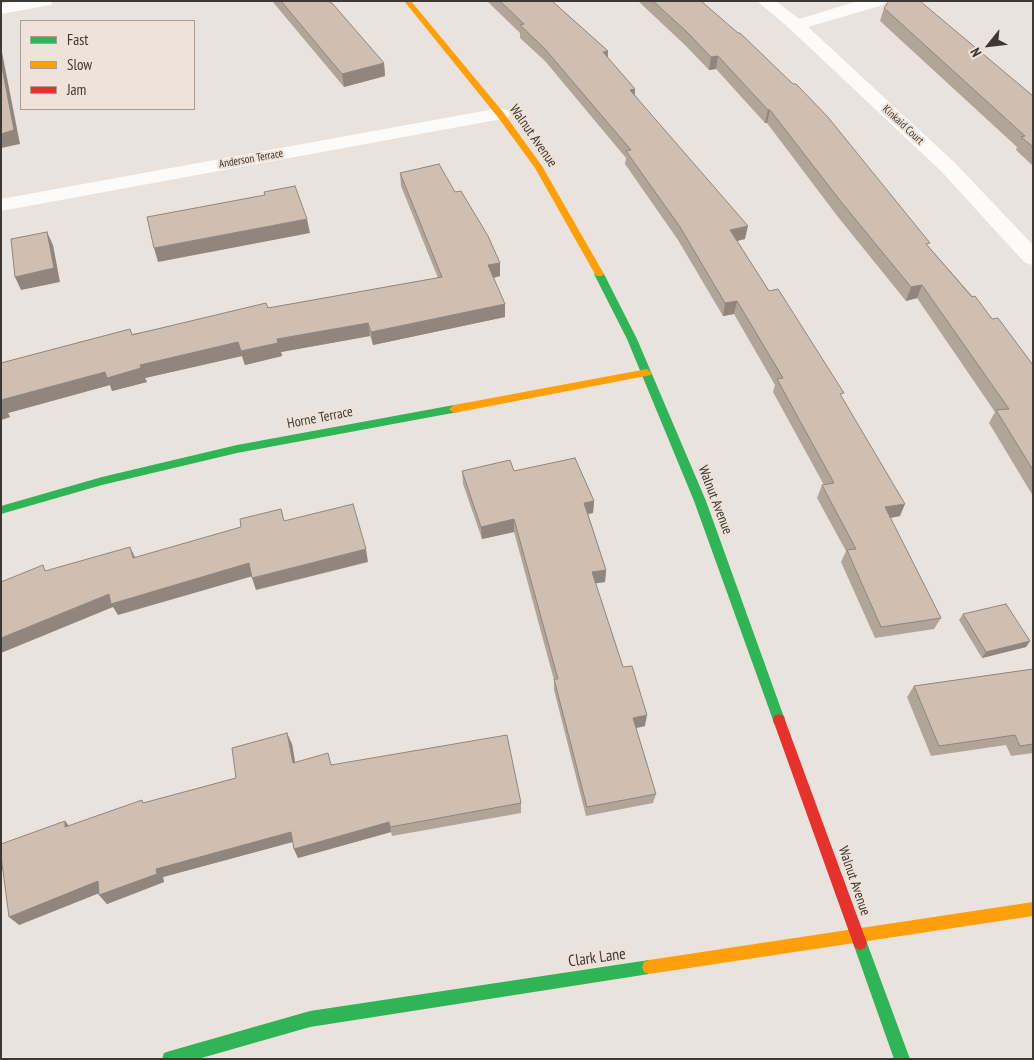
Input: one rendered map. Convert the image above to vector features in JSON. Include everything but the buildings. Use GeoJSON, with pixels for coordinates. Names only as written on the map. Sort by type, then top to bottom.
{"type":"FeatureCollection","features":[{"type":"Feature","properties":{"kind":"street"},"geometry":{"type":"LineString","coordinates":[[1,9],[45,1]]}},
{"type":"Feature","properties":{"kind":"street","name":"Walnut Avenue"},"geometry":{"type":"LineString","coordinates":[[407,1],[500,114],[539,168],[610,293],[647,372],[700,500],[902,1059]]}},
{"type":"Feature","properties":{"kind":"street","name":"Kinkaid Court"},"geometry":{"type":"LineString","coordinates":[[765,1],[796,25],[948,167],[1033,258]]}},
{"type":"Feature","properties":{"kind":"street"},"geometry":{"type":"LineString","coordinates":[[796,25],[877,1]]}},
{"type":"Feature","properties":{"kind":"street","name":"Anderson Terrace"},"geometry":{"type":"LineString","coordinates":[[1,204],[500,114]]}},
{"type":"Feature","properties":{"kind":"street","name":"Horne Terrace"},"geometry":{"type":"LineString","coordinates":[[1,510],[102,481],[237,449],[647,372]]}},
{"type":"Feature","properties":{"kind":"street","name":"Clark Lane"},"geometry":{"type":"LineString","coordinates":[[170,1059],[310,1019],[1033,909]]}},
{"type":"Feature","properties":{"kind":"traffic: fast"},"geometry":{"type":"LineString","coordinates":[[599,274],[632,339],[700,501],[779,720]]}},
{"type":"Feature","properties":{"kind":"traffic: fast"},"geometry":{"type":"LineString","coordinates":[[1,510],[102,481],[237,449],[454,409]]}},
{"type":"Feature","properties":{"kind":"traffic: fast"},"geometry":{"type":"LineString","coordinates":[[860,943],[902,1059]]}},
{"type":"Feature","properties":{"kind":"traffic: fast"},"geometry":{"type":"LineString","coordinates":[[170,1059],[310,1019],[649,967]]}},
{"type":"Feature","properties":{"kind":"traffic: slow"},"geometry":{"type":"LineString","coordinates":[[407,1],[500,114],[539,168],[599,274]]}},
{"type":"Feature","properties":{"kind":"traffic: slow"},"geometry":{"type":"LineString","coordinates":[[454,409],[647,373]]}},
{"type":"Feature","properties":{"kind":"traffic: slow"},"geometry":{"type":"LineString","coordinates":[[649,967],[1033,909]]}},
{"type":"Feature","properties":{"kind":"traffic: jam"},"geometry":{"type":"LineString","coordinates":[[779,720],[860,943]]}}]}
